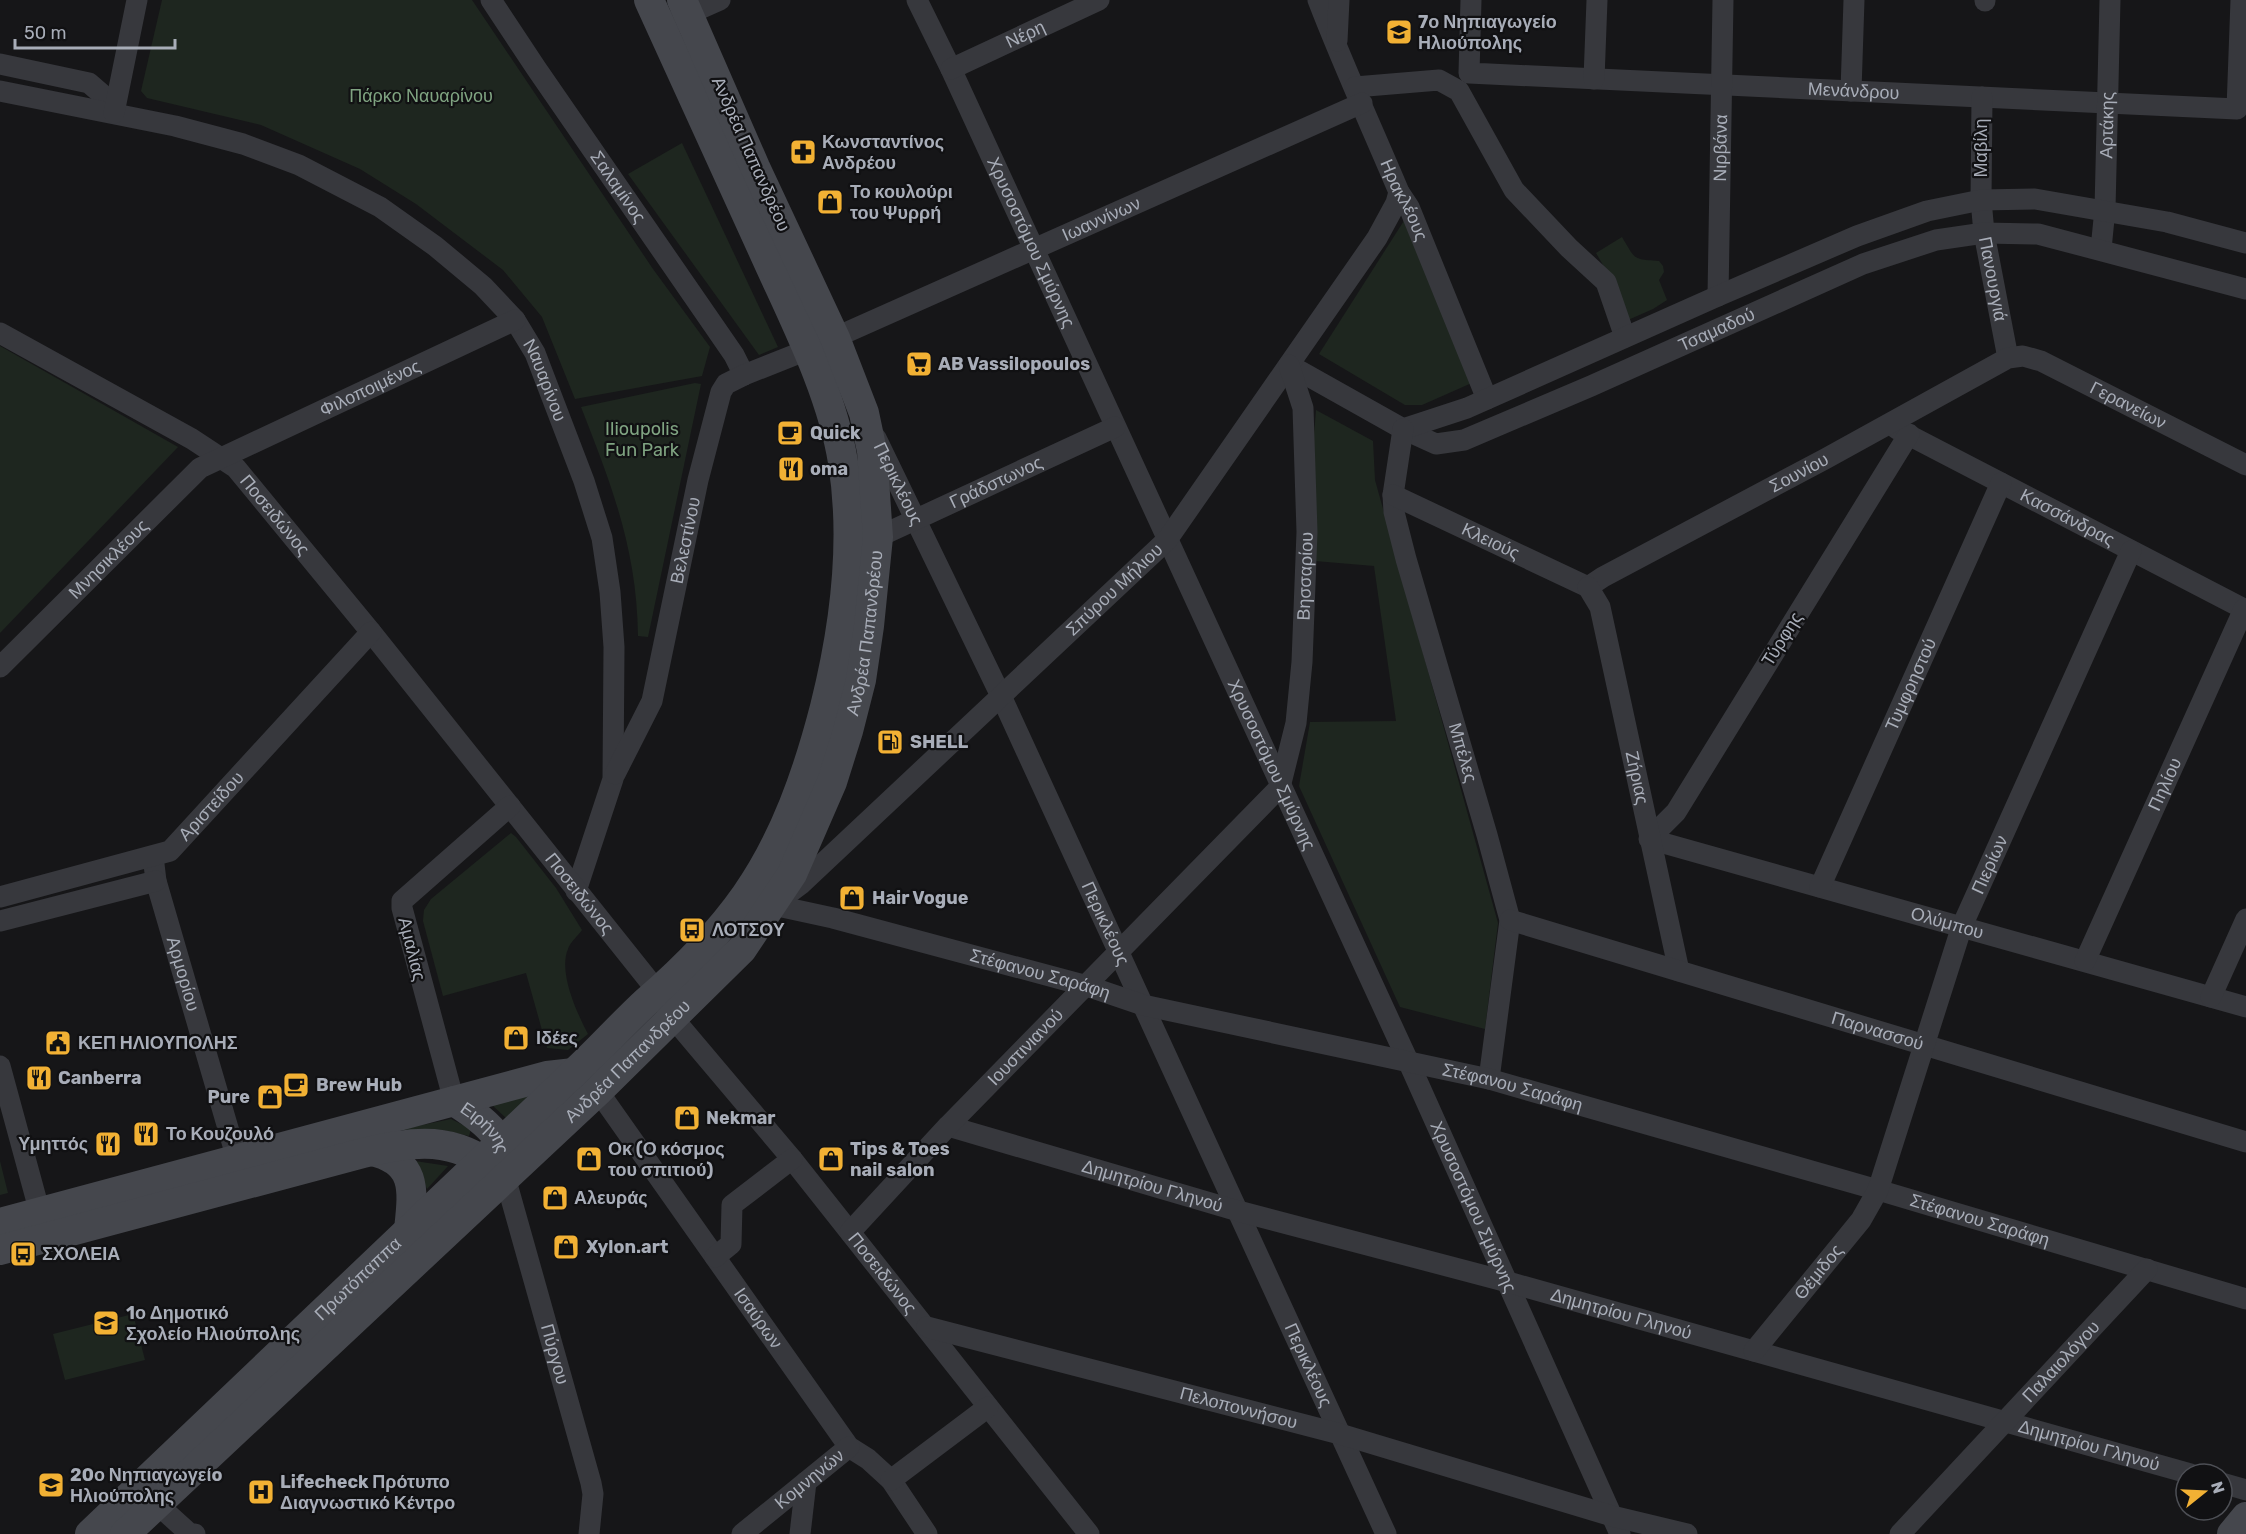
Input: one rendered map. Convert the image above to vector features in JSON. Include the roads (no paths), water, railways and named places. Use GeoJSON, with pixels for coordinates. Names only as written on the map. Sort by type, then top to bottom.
{"type":"FeatureCollection","features":[{"type":"Feature","properties":{"kind":"street"},"geometry":{"type":"LineString","coordinates":[[114,113],[137,0]]}},
{"type":"Feature","properties":{"kind":"street","name":"Σαλαμίνος"},"geometry":{"type":"LineString","coordinates":[[491,0],[734,355],[744,375]]}},
{"type":"Feature","properties":{"kind":"street"},"geometry":{"type":"LineString","coordinates":[[655,13],[720,0]]}},
{"type":"Feature","properties":{"kind":"street","name":"Χρυσοστόμου Σμύρνης"},"geometry":{"type":"LineString","coordinates":[[917,0],[951,69],[1409,1063],[1616,1525]]}},
{"type":"Feature","properties":{"kind":"street","name":"Νέρη"},"geometry":{"type":"LineString","coordinates":[[951,69],[1100,0]]}},
{"type":"Feature","properties":{"kind":"street","name":"Ηρακλέους"},"geometry":{"type":"LineString","coordinates":[[1318,0],[1337,50],[1359,95],[1399,192],[1409,207],[1486,399]]}},
{"type":"Feature","properties":{"kind":"street"},"geometry":{"type":"LineString","coordinates":[[1337,50],[1339,0]]}},
{"type":"Feature","properties":{"kind":"street"},"geometry":{"type":"LineString","coordinates":[[1471,0],[1467,79],[1514,190],[1569,248],[1606,282],[1625,337]]}},
{"type":"Feature","properties":{"kind":"street"},"geometry":{"type":"LineString","coordinates":[[1594,79],[1598,0]]}},
{"type":"Feature","properties":{"kind":"street","name":"Νιρβάνα"},"geometry":{"type":"LineString","coordinates":[[1718,296],[1724,0]]}},
{"type":"Feature","properties":{"kind":"street"},"geometry":{"type":"LineString","coordinates":[[1851,91],[1854,0]]}},
{"type":"Feature","properties":{"kind":"street","name":"Αρτάκης"},"geometry":{"type":"LineString","coordinates":[[2101,249],[2105,209],[2110,0]]}},
{"type":"Feature","properties":{"kind":"street","name":"Μενάνδρου"},"geometry":{"type":"LineString","coordinates":[[1467,79],[1594,79],[2237,109],[2241,0]]}},
{"type":"Feature","properties":{"kind":"street","name":"Ανδρέα Παπανδρέου"},"geometry":{"type":"LineString","coordinates":[[574,1074],[708,943],[792,874],[832,782],[848,731],[861,680],[869,626],[878,537],[872,451],[864,413],[835,338],[755,167],[685,7]]}},
{"type":"Feature","properties":{"kind":"street","name":"Ανδρέα Παπανδρέου"},"geometry":{"type":"LineString","coordinates":[[496,1160],[598,1091],[742,949],[760,899],[763,869],[798,796],[815,747],[838,651],[845,595],[848,501],[843,460],[833,415],[807,350],[655,13]]}},
{"type":"Feature","properties":{"kind":"street"},"geometry":{"type":"LineString","coordinates":[[0,64],[89,84],[104,96],[114,113]]}},
{"type":"Feature","properties":{"kind":"street","name":"Ιωαννίνων"},"geometry":{"type":"LineString","coordinates":[[807,350],[1034,249],[1359,95],[1439,80],[1467,79]]}},
{"type":"Feature","properties":{"kind":"street","name":"Ναυαρίνου"},"geometry":{"type":"LineString","coordinates":[[0,91],[175,126],[243,144],[299,165],[380,207],[435,246],[483,286],[515,320],[535,353],[584,481],[602,538],[610,592],[614,647],[613,779],[576,891]]}},
{"type":"Feature","properties":{"kind":"street","name":"Μαβίλη"},"geometry":{"type":"LineString","coordinates":[[1981,200],[1982,97]]}},
{"type":"Feature","properties":{"kind":"street","name":"Σπύρου Μήλιου"},"geometry":{"type":"LineString","coordinates":[[760,899],[801,884],[1167,540],[1377,238],[1399,192]]}},
{"type":"Feature","properties":{"kind":"street","name":"Τσαμαδού"},"geometry":{"type":"LineString","coordinates":[[1403,429],[1467,408],[1857,236],[1928,211],[1981,200],[2035,199],[2105,209],[2167,222],[2246,243]]}},
{"type":"Feature","properties":{"kind":"street","name":"Πανουργιά"},"geometry":{"type":"LineString","coordinates":[[1981,200],[1984,233],[2008,358]]}},
{"type":"Feature","properties":{"kind":"street","name":"Τσαμαδού"},"geometry":{"type":"LineString","coordinates":[[1289,365],[1403,429],[1436,444],[1464,440],[1612,377],[1863,264],[1936,240],[1984,233],[2038,234],[2246,289]]}},
{"type":"Feature","properties":{"kind":"street","name":"Φιλοποιμένος"},"geometry":{"type":"LineString","coordinates":[[224,459],[515,320]]}},
{"type":"Feature","properties":{"kind":"street","name":"Ποσειδώνος"},"geometry":{"type":"LineString","coordinates":[[0,333],[185,435],[236,468],[371,632],[658,992],[673,1018],[792,1159],[1089,1534]]}},
{"type":"Feature","properties":{"kind":"street","name":"Βελεστίνου"},"geometry":{"type":"LineString","coordinates":[[613,779],[652,701],[716,403],[726,384],[807,350]]}},
{"type":"Feature","properties":{"kind":"street","name":"Γερανείων"},"geometry":{"type":"LineString","coordinates":[[2008,358],[2023,356],[2041,361],[2246,465]]}},
{"type":"Feature","properties":{"kind":"street","name":"Σουνίου"},"geometry":{"type":"LineString","coordinates":[[1588,587],[2008,358]]}},
{"type":"Feature","properties":{"kind":"street","name":"Βησσαρίου"},"geometry":{"type":"LineString","coordinates":[[1280,787],[1296,723],[1302,662],[1307,532],[1303,408],[1289,365]]}},
{"type":"Feature","properties":{"kind":"street","name":"Περικλέους"},"geometry":{"type":"LineString","coordinates":[[864,413],[1001,696],[1386,1534]]}},
{"type":"Feature","properties":{"kind":"street","name":"Κασσάνδρας"},"geometry":{"type":"LineString","coordinates":[[1889,424],[2245,610]]}},
{"type":"Feature","properties":{"kind":"street","name":"Γράδστωνος"},"geometry":{"type":"LineString","coordinates":[[878,537],[1115,427]]}},
{"type":"Feature","properties":{"kind":"street","name":"Μπέλες"},"geometry":{"type":"LineString","coordinates":[[1403,429],[1393,495],[1394,512],[1510,920],[1489,1079]]}},
{"type":"Feature","properties":{"kind":"street","name":"Τύρφης"},"geometry":{"type":"LineString","coordinates":[[1650,838],[1676,812],[1909,434]]}},
{"type":"Feature","properties":{"kind":"street","name":"Μνησικλέους"},"geometry":{"type":"LineString","coordinates":[[0,667],[200,468],[224,459]]}},
{"type":"Feature","properties":{"kind":"street","name":"Τυμφρηστού"},"geometry":{"type":"LineString","coordinates":[[1820,886],[2001,483]]}},
{"type":"Feature","properties":{"kind":"street","name":"Κλειούς"},"geometry":{"type":"LineString","coordinates":[[1393,495],[1588,587]]}},
{"type":"Feature","properties":{"kind":"street","name":"Πιερίων"},"geometry":{"type":"LineString","coordinates":[[1878,1190],[1962,926],[2131,551]]}},
{"type":"Feature","properties":{"kind":"street","name":"Ζήριας"},"geometry":{"type":"LineString","coordinates":[[1588,587],[1600,607],[1679,971]]}},
{"type":"Feature","properties":{"kind":"street","name":"Πηλίου"},"geometry":{"type":"LineString","coordinates":[[2085,961],[2245,610]]}},
{"type":"Feature","properties":{"kind":"street","name":"Αριστείδου"},"geometry":{"type":"LineString","coordinates":[[0,897],[170,851],[371,632]]}},
{"type":"Feature","properties":{"kind":"street","name":"Ιουστινιανού"},"geometry":{"type":"LineString","coordinates":[[850,1232],[948,1126],[1280,787]]}},
{"type":"Feature","properties":{"kind":"street","name":"Αμαλίας"},"geometry":{"type":"LineString","coordinates":[[454,1101],[413,955],[402,901],[510,806]]}},
{"type":"Feature","properties":{"kind":"street","name":"Ολύμπου"},"geometry":{"type":"LineString","coordinates":[[1650,838],[2246,1007]]}},
{"type":"Feature","properties":{"kind":"street","name":"Αρμορίου"},"geometry":{"type":"LineString","coordinates":[[153,856],[156,881],[237,1159]]}},
{"type":"Feature","properties":{"kind":"street"},"geometry":{"type":"LineString","coordinates":[[0,921],[156,881]]}},
{"type":"Feature","properties":{"kind":"street","name":"Στέφανου Σαράφη"},"geometry":{"type":"LineString","coordinates":[[760,899],[1087,986],[1143,1005],[1489,1079],[1878,1190],[2246,1299]]}},
{"type":"Feature","properties":{"kind":"street"},"geometry":{"type":"LineString","coordinates":[[2211,997],[2246,919]]}},
{"type":"Feature","properties":{"kind":"street","name":"Παρνασσού"},"geometry":{"type":"LineString","coordinates":[[1510,920],[2246,1142]]}},
{"type":"Feature","properties":{"kind":"street"},"geometry":{"type":"LineString","coordinates":[[0,1066],[44,1224]]}},
{"type":"Feature","properties":{"kind":"street"},"geometry":{"type":"LineString","coordinates":[[454,1101],[548,1076],[574,1074]]}},
{"type":"Feature","properties":{"kind":"street","name":"Πρωτόπαππα"},"geometry":{"type":"LineString","coordinates":[[90,1534],[148,1496],[496,1160],[574,1074]]}},
{"type":"Feature","properties":{"kind":"street","name":"Ισαύρων"},"geometry":{"type":"LineString","coordinates":[[598,1091],[849,1447],[868,1459],[891,1480],[927,1534]]}},
{"type":"Feature","properties":{"kind":"street","name":"Ειρήνης"},"geometry":{"type":"LineString","coordinates":[[0,1250],[44,1224],[237,1159],[454,1101],[480,1118],[496,1160]]}},
{"type":"Feature","properties":{"kind":"street","name":"Δημητρίου Γληνού"},"geometry":{"type":"LineString","coordinates":[[948,1126],[1238,1211],[1508,1282],[2174,1469]]}},
{"type":"Feature","properties":{"kind":"street","name":"Ειρήνης"},"geometry":{"type":"LineString","coordinates":[[0,1223],[44,1224],[411,1143],[438,1143],[496,1160]]}},
{"type":"Feature","properties":{"kind":"street"},"geometry":{"type":"LineString","coordinates":[[372,1151],[388,1155],[401,1164],[409,1177],[412,1199],[410,1230]]}},
{"type":"Feature","properties":{"kind":"street"},"geometry":{"type":"LineString","coordinates":[[715,1257],[731,1244],[732,1205],[792,1159]]}},
{"type":"Feature","properties":{"kind":"street","name":"Πρωτόπαππα"},"geometry":{"type":"LineString","coordinates":[[125,1534],[148,1496],[410,1230],[496,1160]]}},
{"type":"Feature","properties":{"kind":"street","name":"Πύργου"},"geometry":{"type":"LineString","coordinates":[[496,1160],[591,1483],[593,1494],[589,1534]]}},
{"type":"Feature","properties":{"kind":"street","name":"Θέμιδος"},"geometry":{"type":"LineString","coordinates":[[1754,1351],[1861,1220],[1878,1190]]}},
{"type":"Feature","properties":{"kind":"street","name":"Παλαιολόγου"},"geometry":{"type":"LineString","coordinates":[[1900,1534],[2147,1269]]}},
{"type":"Feature","properties":{"kind":"street","name":"Πελοποννήσου"},"geometry":{"type":"LineString","coordinates":[[927,1327],[1340,1434],[1616,1525],[1687,1534]]}},
{"type":"Feature","properties":{"kind":"street"},"geometry":{"type":"LineString","coordinates":[[891,1480],[988,1407]]}},
{"type":"Feature","properties":{"kind":"street","name":"Κομνηνών"},"geometry":{"type":"LineString","coordinates":[[742,1534],[849,1447]]}},
{"type":"Feature","properties":{"kind":"street"},"geometry":{"type":"LineString","coordinates":[[800,1534],[806,1482]]}},
{"type":"Feature","properties":{"kind":"street"},"geometry":{"type":"LineString","coordinates":[[148,1496],[189,1534],[195,1534]]}},
{"type":"Feature","properties":{"kind":"street"},"geometry":{"type":"LineString","coordinates":[[2232,1534],[2246,1518]]}},
{"type":"Feature","properties":{"kind":"place","name":"7ο Νηπιαγωγείο Ηλιούπολης"},"geometry":{"type":"Point","coordinates":[1399,32]}},
{"type":"Feature","properties":{"kind":"place","name":"Κωνσταντίνος Ανδρέου"},"geometry":{"type":"Point","coordinates":[803,152]}},
{"type":"Feature","properties":{"kind":"place","name":"Το κουλούρι του Ψυρρή"},"geometry":{"type":"Point","coordinates":[830,202]}},
{"type":"Feature","properties":{"kind":"place","name":"AB Vassilopoulos"},"geometry":{"type":"Point","coordinates":[919,364]}},
{"type":"Feature","properties":{"kind":"place","name":"Quick"},"geometry":{"type":"Point","coordinates":[790,433]}},
{"type":"Feature","properties":{"kind":"place","name":"oma"},"geometry":{"type":"Point","coordinates":[791,469]}},
{"type":"Feature","properties":{"kind":"place","name":"SHELL"},"geometry":{"type":"Point","coordinates":[890,742]}},
{"type":"Feature","properties":{"kind":"place","name":"Hair Vogue"},"geometry":{"type":"Point","coordinates":[852,898]}},
{"type":"Feature","properties":{"kind":"place","name":"ΛΟΤΣΟΥ"},"geometry":{"type":"Point","coordinates":[692,930]}},
{"type":"Feature","properties":{"kind":"place","name":"Ιδέες"},"geometry":{"type":"Point","coordinates":[516,1038]}},
{"type":"Feature","properties":{"kind":"place","name":"ΚΕΠ ΗΛΙΟΥΠΟΛΗΣ"},"geometry":{"type":"Point","coordinates":[58,1043]}},
{"type":"Feature","properties":{"kind":"place","name":"Canberra"},"geometry":{"type":"Point","coordinates":[39,1078]}},
{"type":"Feature","properties":{"kind":"place","name":"Brew Hub"},"geometry":{"type":"Point","coordinates":[296,1085]}},
{"type":"Feature","properties":{"kind":"place","name":"Pure"},"geometry":{"type":"Point","coordinates":[270,1097]}},
{"type":"Feature","properties":{"kind":"place","name":"Nekmar"},"geometry":{"type":"Point","coordinates":[687,1118]}},
{"type":"Feature","properties":{"kind":"place","name":"Το Κουζουλό"},"geometry":{"type":"Point","coordinates":[146,1134]}},
{"type":"Feature","properties":{"kind":"place","name":"Υμηττός"},"geometry":{"type":"Point","coordinates":[108,1144]}},
{"type":"Feature","properties":{"kind":"place","name":"Οκ (Ο κόσμος του σπιτιού)"},"geometry":{"type":"Point","coordinates":[589,1159]}},
{"type":"Feature","properties":{"kind":"place","name":"Tips & Toes nail salon"},"geometry":{"type":"Point","coordinates":[831,1159]}},
{"type":"Feature","properties":{"kind":"place","name":"Αλευράς"},"geometry":{"type":"Point","coordinates":[555,1198]}},
{"type":"Feature","properties":{"kind":"place","name":"Xylon.art"},"geometry":{"type":"Point","coordinates":[566,1247]}},
{"type":"Feature","properties":{"kind":"place","name":"ΣΧΟΛΕΙΑ"},"geometry":{"type":"Point","coordinates":[23,1254]}},
{"type":"Feature","properties":{"kind":"place","name":"1ο Δημοτικό Σχολείο Ηλιούπολης"},"geometry":{"type":"Point","coordinates":[106,1323]}},
{"type":"Feature","properties":{"kind":"place","name":"20ο Νηπιαγωγείo Ηλιούπολης"},"geometry":{"type":"Point","coordinates":[51,1485]}},
{"type":"Feature","properties":{"kind":"place","name":"Lifecheck Πρότυπο Διαγνωστικό Κέντρο"},"geometry":{"type":"Point","coordinates":[261,1492]}},
{"type":"Feature","properties":{"kind":"park label","name":"Πάρκο Ναυαρίνου"},"geometry":{"type":"Point","coordinates":[421,96]}},
{"type":"Feature","properties":{"kind":"park label","name":"Ilioupolis Fun Park"},"geometry":{"type":"Point","coordinates":[642,439]}}]}
